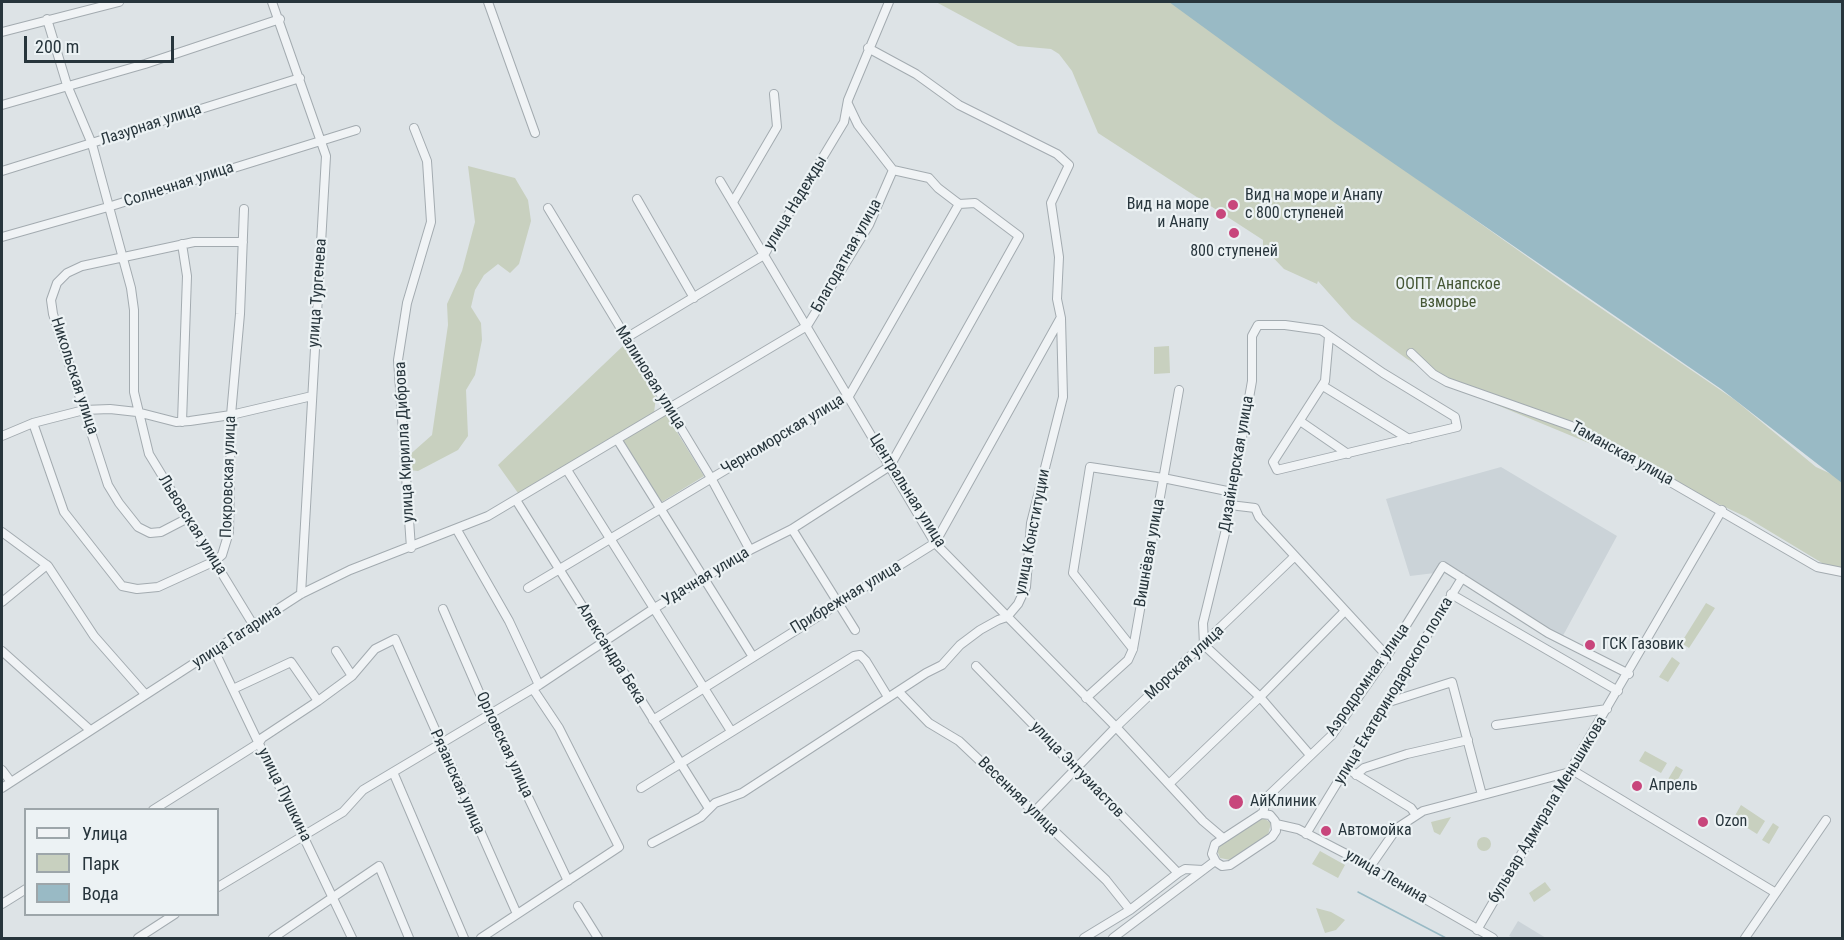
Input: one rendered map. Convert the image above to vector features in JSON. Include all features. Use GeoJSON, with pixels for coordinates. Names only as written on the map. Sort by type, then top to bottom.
{"type":"FeatureCollection","features":[{"type":"Feature","properties":{"kind":"street"},"geometry":{"type":"LineString","coordinates":[[2,32],[119,2]]}},
{"type":"Feature","properties":{"kind":"street","name":"улица Тургенева"},"geometry":{"type":"LineString","coordinates":[[272,2],[280,19],[326,156],[301,594]]}},
{"type":"Feature","properties":{"kind":"street"},"geometry":{"type":"LineString","coordinates":[[488,2],[535,133]]}},
{"type":"Feature","properties":{"kind":"street","name":"улица Надежды"},"geometry":{"type":"LineString","coordinates":[[626,338],[764,255],[843,122],[868,48],[889,2]]}},
{"type":"Feature","properties":{"kind":"street","name":"Львовская улица"},"geometry":{"type":"LineString","coordinates":[[47,19],[67,85],[92,144],[122,255],[134,310],[133,372],[137,412],[153,463],[254,626]]}},
{"type":"Feature","properties":{"kind":"street"},"geometry":{"type":"LineString","coordinates":[[2,105],[145,64],[280,19]]}},
{"type":"Feature","properties":{"kind":"street","name":"улица Конституции"},"geometry":{"type":"LineString","coordinates":[[868,48],[916,74],[959,105],[1057,153],[1070,165],[1051,203],[1059,257],[1057,299],[1061,318],[1063,397],[1031,523],[1026,587],[1018,604],[1007,617]]}},
{"type":"Feature","properties":{"kind":"street","name":"Лазурная улица"},"geometry":{"type":"LineString","coordinates":[[2,171],[300,78]]}},
{"type":"Feature","properties":{"kind":"street"},"geometry":{"type":"LineString","coordinates":[[733,202],[777,127],[774,94]]}},
{"type":"Feature","properties":{"kind":"street"},"geometry":{"type":"LineString","coordinates":[[848,104],[858,125],[893,170],[929,178],[959,204]]}},
{"type":"Feature","properties":{"kind":"street","name":"улица Кирилла Диброва"},"geometry":{"type":"LineString","coordinates":[[411,548],[398,360],[407,303],[431,222],[427,161],[414,128]]}},
{"type":"Feature","properties":{"kind":"street","name":"Солнечная улица"},"geometry":{"type":"LineString","coordinates":[[2,237],[108,207],[356,130]]}},
{"type":"Feature","properties":{"kind":"street","name":"Благодатная улица"},"geometry":{"type":"LineString","coordinates":[[567,470],[807,327],[869,225],[893,170]]}},
{"type":"Feature","properties":{"kind":"street","name":"Центральная улица"},"geometry":{"type":"LineString","coordinates":[[720,181],[935,543],[1116,727],[1203,821],[1223,838]]}},
{"type":"Feature","properties":{"kind":"street"},"geometry":{"type":"LineString","coordinates":[[637,200],[694,298]]}},
{"type":"Feature","properties":{"kind":"street","name":"Удачная улица"},"geometry":{"type":"LineString","coordinates":[[219,886],[304,833],[343,812],[363,790],[536,687],[653,609],[750,550],[792,529],[890,466],[1019,236],[975,203],[959,204]]}},
{"type":"Feature","properties":{"kind":"street","name":"Черноморская улица"},"geometry":{"type":"LineString","coordinates":[[528,588],[849,396],[959,204]]}},
{"type":"Feature","properties":{"kind":"street","name":"Малиновая улица"},"geometry":{"type":"LineString","coordinates":[[548,208],[711,478],[750,550]]}},
{"type":"Feature","properties":{"kind":"street","name":"Покровская улица"},"geometry":{"type":"LineString","coordinates":[[33,423],[64,512],[123,586],[137,589],[158,587],[215,561],[227,546],[229,532],[231,415],[244,209]]}},
{"type":"Feature","properties":{"kind":"street","name":"Никольская улица"},"geometry":{"type":"LineString","coordinates":[[188,518],[161,532],[150,533],[138,527],[108,485],[86,410],[53,314],[51,300],[57,283],[67,273],[82,266],[122,255],[182,244],[223,240],[243,242]]}},
{"type":"Feature","properties":{"kind":"street"},"geometry":{"type":"LineString","coordinates":[[182,244],[187,276],[182,422]]}},
{"type":"Feature","properties":{"kind":"street","name":"Прибрежная улица"},"geometry":{"type":"LineString","coordinates":[[653,720],[786,634],[839,604],[935,543],[1061,318]]}},
{"type":"Feature","properties":{"kind":"street","name":"Дизайнерская улица"},"geometry":{"type":"LineString","coordinates":[[1204,645],[1203,623],[1230,505],[1251,381],[1254,330],[1258,325],[1303,326],[1322,330],[1329,336]]}},
{"type":"Feature","properties":{"kind":"street"},"geometry":{"type":"LineString","coordinates":[[1329,336],[1455,417],[1457,427],[1277,470],[1273,462],[1323,386],[1329,336]]}},
{"type":"Feature","properties":{"kind":"street","name":"Таманская улица"},"geometry":{"type":"LineString","coordinates":[[1411,353],[1433,374],[1447,382],[1576,428],[1722,510],[1817,567],[1842,572]]}},
{"type":"Feature","properties":{"kind":"street"},"geometry":{"type":"LineString","coordinates":[[1323,386],[1409,439]]}},
{"type":"Feature","properties":{"kind":"street","name":"Вишнёвая улица"},"geometry":{"type":"LineString","coordinates":[[1086,698],[1128,660],[1133,649],[1179,390]]}},
{"type":"Feature","properties":{"kind":"street"},"geometry":{"type":"LineString","coordinates":[[2,436],[33,423],[86,410],[137,412],[162,420],[182,422],[231,415],[312,396]]}},
{"type":"Feature","properties":{"kind":"street"},"geometry":{"type":"LineString","coordinates":[[1300,421],[1348,454]]}},
{"type":"Feature","properties":{"kind":"street"},"geometry":{"type":"LineString","coordinates":[[617,439],[702,580],[753,657]]}},
{"type":"Feature","properties":{"kind":"street"},"geometry":{"type":"LineString","coordinates":[[1133,649],[1073,573],[1090,468],[1163,478],[1232,492]]}},
{"type":"Feature","properties":{"kind":"street"},"geometry":{"type":"LineString","coordinates":[[567,470],[731,731]]}},
{"type":"Feature","properties":{"kind":"street","name":"улица Гагарина"},"geometry":{"type":"LineString","coordinates":[[2,788],[145,694],[215,652],[301,594],[350,570],[488,516],[567,470]]}},
{"type":"Feature","properties":{"kind":"street","name":"Александра Бека"},"geometry":{"type":"LineString","coordinates":[[516,500],[708,807]]}},
{"type":"Feature","properties":{"kind":"street"},"geometry":{"type":"LineString","coordinates":[[1230,505],[1255,508],[1259,517],[1387,657]]}},
{"type":"Feature","properties":{"kind":"street","name":"бульвар Адмирала Меньшикова"},"geometry":{"type":"LineString","coordinates":[[1477,930],[1629,674],[1722,510]]}},
{"type":"Feature","properties":{"kind":"street"},"geometry":{"type":"LineString","coordinates":[[792,529],[855,630]]}},
{"type":"Feature","properties":{"kind":"street"},"geometry":{"type":"LineString","coordinates":[[456,530],[509,621],[536,687],[619,847],[481,939]]}},
{"type":"Feature","properties":{"kind":"street"},"geometry":{"type":"LineString","coordinates":[[2,532],[46,565],[94,636],[145,694]]}},
{"type":"Feature","properties":{"kind":"street","name":"Морская улица"},"geometry":{"type":"LineString","coordinates":[[1033,813],[1074,768],[1295,556]]}},
{"type":"Feature","properties":{"kind":"street"},"geometry":{"type":"LineString","coordinates":[[2,602],[46,565]]}},
{"type":"Feature","properties":{"kind":"street","name":"Аэродромная улица"},"geometry":{"type":"LineString","coordinates":[[1263,813],[1267,797],[1332,735],[1387,657],[1443,566],[1462,578]]}},
{"type":"Feature","properties":{"kind":"street"},"geometry":{"type":"LineString","coordinates":[[1462,578],[1548,633],[1629,674]]}},
{"type":"Feature","properties":{"kind":"street","name":"улица Екатеринодарского полка"},"geometry":{"type":"LineString","coordinates":[[1306,834],[1389,702],[1462,578]]}},
{"type":"Feature","properties":{"kind":"street"},"geometry":{"type":"LineString","coordinates":[[1451,594],[1618,691]]}},
{"type":"Feature","properties":{"kind":"street","name":"Орловская улица"},"geometry":{"type":"LineString","coordinates":[[444,609],[489,715],[568,881]]}},
{"type":"Feature","properties":{"kind":"street"},"geometry":{"type":"LineString","coordinates":[[1169,784],[1345,611]]}},
{"type":"Feature","properties":{"kind":"street"},"geometry":{"type":"LineString","coordinates":[[652,843],[693,822],[708,807],[742,793],[888,697],[949,660],[960,645],[980,630],[1007,617]]}},
{"type":"Feature","properties":{"kind":"street","name":"Рязанская улица"},"geometry":{"type":"LineString","coordinates":[[352,676],[375,649],[395,639],[516,914]]}},
{"type":"Feature","properties":{"kind":"street"},"geometry":{"type":"LineString","coordinates":[[1204,645],[1260,697],[1310,755]]}},
{"type":"Feature","properties":{"kind":"street"},"geometry":{"type":"LineString","coordinates":[[2,651],[90,730]]}},
{"type":"Feature","properties":{"kind":"street"},"geometry":{"type":"LineString","coordinates":[[156,808],[259,743],[262,738],[352,676],[336,651]]}},
{"type":"Feature","properties":{"kind":"street","name":"улица Пушкина"},"geometry":{"type":"LineString","coordinates":[[215,652],[304,833],[352,939]]}},
{"type":"Feature","properties":{"kind":"street"},"geometry":{"type":"LineString","coordinates":[[641,788],[854,656],[860,655],[866,661],[888,697]]}},
{"type":"Feature","properties":{"kind":"street"},"geometry":{"type":"LineString","coordinates":[[233,689],[291,662],[318,701]]}},
{"type":"Feature","properties":{"kind":"street","name":"улица Энтузиастов"},"geometry":{"type":"LineString","coordinates":[[976,666],[1178,873]]}},
{"type":"Feature","properties":{"kind":"street"},"geometry":{"type":"LineString","coordinates":[[1389,702],[1452,682],[1482,795]]}},
{"type":"Feature","properties":{"kind":"street","name":"Весенняя улица"},"geometry":{"type":"LineString","coordinates":[[899,692],[929,723],[959,741],[1106,880],[1130,910]]}},
{"type":"Feature","properties":{"kind":"street"},"geometry":{"type":"LineString","coordinates":[[1496,724],[1607,709]]}},
{"type":"Feature","properties":{"kind":"street"},"geometry":{"type":"LineString","coordinates":[[1356,775],[1364,768],[1407,754],[1467,740]]}},
{"type":"Feature","properties":{"kind":"street"},"geometry":{"type":"LineString","coordinates":[[1347,769],[1411,808],[1416,815]]}},
{"type":"Feature","properties":{"kind":"street"},"geometry":{"type":"LineString","coordinates":[[2,770],[11,782]]}},
{"type":"Feature","properties":{"kind":"street"},"geometry":{"type":"LineString","coordinates":[[1370,867],[1397,828],[1416,815],[1571,771],[1776,893]]}},
{"type":"Feature","properties":{"kind":"street"},"geometry":{"type":"LineString","coordinates":[[393,772],[464,939]]}},
{"type":"Feature","properties":{"kind":"street"},"geometry":{"type":"LineString","coordinates":[[1263,813],[1270,815],[1276,824],[1272,837],[1235,862],[1225,866],[1215,861],[1213,848],[1223,838],[1255,816],[1263,813]]}},
{"type":"Feature","properties":{"kind":"street"},"geometry":{"type":"LineString","coordinates":[[1745,939],[1826,820]]}},
{"type":"Feature","properties":{"kind":"street","name":"улица Ленина"},"geometry":{"type":"LineString","coordinates":[[1276,824],[1293,827],[1370,867],[1493,939]]}},
{"type":"Feature","properties":{"kind":"street"},"geometry":{"type":"LineString","coordinates":[[1113,939],[1215,861]]}},
{"type":"Feature","properties":{"kind":"street"},"geometry":{"type":"LineString","coordinates":[[273,939],[379,866],[409,939]]}},
{"type":"Feature","properties":{"kind":"street"},"geometry":{"type":"LineString","coordinates":[[1084,939],[1130,910],[1178,873],[1185,869],[1203,870]]}},
{"type":"Feature","properties":{"kind":"street"},"geometry":{"type":"LineString","coordinates":[[2,904],[24,890]]}},
{"type":"Feature","properties":{"kind":"street"},"geometry":{"type":"LineString","coordinates":[[578,906],[597,939]]}},
{"type":"Feature","properties":{"kind":"street"},"geometry":{"type":"LineString","coordinates":[[138,939],[173,916]]}},
{"type":"Feature","properties":{"kind":"shaded area"},"geometry":{"type":"Polygon","coordinates":[[[1501,467],[1617,536],[1559,643],[1443,572],[1410,576],[1386,499],[1501,467]]]}},
{"type":"Feature","properties":{"kind":"shaded area"},"geometry":{"type":"Polygon","coordinates":[[[1518,921],[1546,938],[1509,936],[1518,921]]]}},
{"type":"Feature","properties":{"kind":"green space","name":"ООПТ Анапское взморье"},"geometry":{"type":"Polygon","coordinates":[[[936,2],[1175,2],[1278,80],[1567,285],[1735,400],[1816,467],[1842,479],[1842,575],[1746,517],[1596,446],[1468,393],[1407,359],[1352,319],[1318,281],[1317,284],[1284,269],[1263,247],[1263,240],[1098,133],[1072,71],[1059,54],[1051,49],[1018,46],[936,2]]]}},
{"type":"Feature","properties":{"kind":"green space"},"geometry":{"type":"Polygon","coordinates":[[[468,166],[515,178],[528,200],[531,221],[519,264],[510,273],[498,264],[484,275],[475,290],[471,307],[481,323],[482,340],[475,375],[466,390],[468,436],[458,450],[418,471],[409,470],[406,458],[432,435],[448,325],[447,304],[462,271],[475,222],[468,166]]]}},
{"type":"Feature","properties":{"kind":"green space"},"geometry":{"type":"Polygon","coordinates":[[[624,345],[656,397],[654,413],[518,493],[498,465],[624,345]]]}},
{"type":"Feature","properties":{"kind":"green space"},"geometry":{"type":"Polygon","coordinates":[[[1169,346],[1170,373],[1154,374],[1154,347],[1169,346]]]}},
{"type":"Feature","properties":{"kind":"green space"},"geometry":{"type":"Polygon","coordinates":[[[664,411],[704,476],[660,503],[619,440],[664,411]]]}},
{"type":"Feature","properties":{"kind":"green space"},"geometry":{"type":"Polygon","coordinates":[[[1706,603],[1715,608],[1689,648],[1681,643],[1706,603]]]}},
{"type":"Feature","properties":{"kind":"green space"},"geometry":{"type":"Polygon","coordinates":[[[1672,657],[1680,663],[1668,682],[1659,677],[1672,657]]]}},
{"type":"Feature","properties":{"kind":"green space"},"geometry":{"type":"Polygon","coordinates":[[[1645,751],[1667,763],[1661,773],[1639,761],[1645,751]]]}},
{"type":"Feature","properties":{"kind":"green space"},"geometry":{"type":"Polygon","coordinates":[[[1676,766],[1683,770],[1675,785],[1667,781],[1676,766]]]}},
{"type":"Feature","properties":{"kind":"green space"},"geometry":{"type":"Polygon","coordinates":[[[1741,805],[1765,821],[1757,834],[1733,819],[1741,805]]]}},
{"type":"Feature","properties":{"kind":"green space"},"geometry":{"type":"Polygon","coordinates":[[[1451,817],[1440,835],[1434,832],[1431,822],[1451,817]]]}},
{"type":"Feature","properties":{"kind":"green space"},"geometry":{"type":"Polygon","coordinates":[[[1259,819],[1265,819],[1271,823],[1268,835],[1230,860],[1220,858],[1217,850],[1220,845],[1259,819]]]}},
{"type":"Feature","properties":{"kind":"green space"},"geometry":{"type":"Polygon","coordinates":[[[1773,823],[1779,827],[1769,844],[1762,840],[1773,823]]]}},
{"type":"Feature","properties":{"kind":"green space"},"geometry":{"type":"Polygon","coordinates":[[[1484,837],[1489,839],[1491,844],[1489,849],[1484,851],[1479,849],[1477,844],[1479,839],[1484,837]]]}},
{"type":"Feature","properties":{"kind":"green space"},"geometry":{"type":"Polygon","coordinates":[[[1320,851],[1345,865],[1338,878],[1312,864],[1320,851]]]}},
{"type":"Feature","properties":{"kind":"green space"},"geometry":{"type":"Polygon","coordinates":[[[1545,882],[1551,890],[1534,902],[1529,893],[1545,882]]]}},
{"type":"Feature","properties":{"kind":"green space"},"geometry":{"type":"Polygon","coordinates":[[[1316,908],[1331,912],[1345,920],[1336,930],[1325,933],[1316,908]]]}},
{"type":"Feature","properties":{"kind":"water"},"geometry":{"type":"Polygon","coordinates":[[[1169,2],[1842,2],[1842,483],[1721,389],[1335,123],[1169,2]]]}},
{"type":"Feature","properties":{"kind":"waterway"},"geometry":{"type":"LineString","coordinates":[[1358,892],[1446,938]]}},
{"type":"Feature","properties":{"kind":"place","name":"Вид на море и Анапу с 800 ступеней"},"geometry":{"type":"Point","coordinates":[1233,205]}},
{"type":"Feature","properties":{"kind":"place","name":"Вид на море и Анапу"},"geometry":{"type":"Point","coordinates":[1221,214]}},
{"type":"Feature","properties":{"kind":"place","name":"800 ступеней"},"geometry":{"type":"Point","coordinates":[1234,233]}},
{"type":"Feature","properties":{"kind":"place","name":"ГСК Газовик"},"geometry":{"type":"Point","coordinates":[1590,645]}},
{"type":"Feature","properties":{"kind":"place","name":"Апрель"},"geometry":{"type":"Point","coordinates":[1637,786]}},
{"type":"Feature","properties":{"kind":"place","name":"АйКлиник"},"geometry":{"type":"Point","coordinates":[1236,802]}},
{"type":"Feature","properties":{"kind":"place","name":"Ozon"},"geometry":{"type":"Point","coordinates":[1703,822]}},
{"type":"Feature","properties":{"kind":"place","name":"Автомойка"},"geometry":{"type":"Point","coordinates":[1326,831]}}]}
